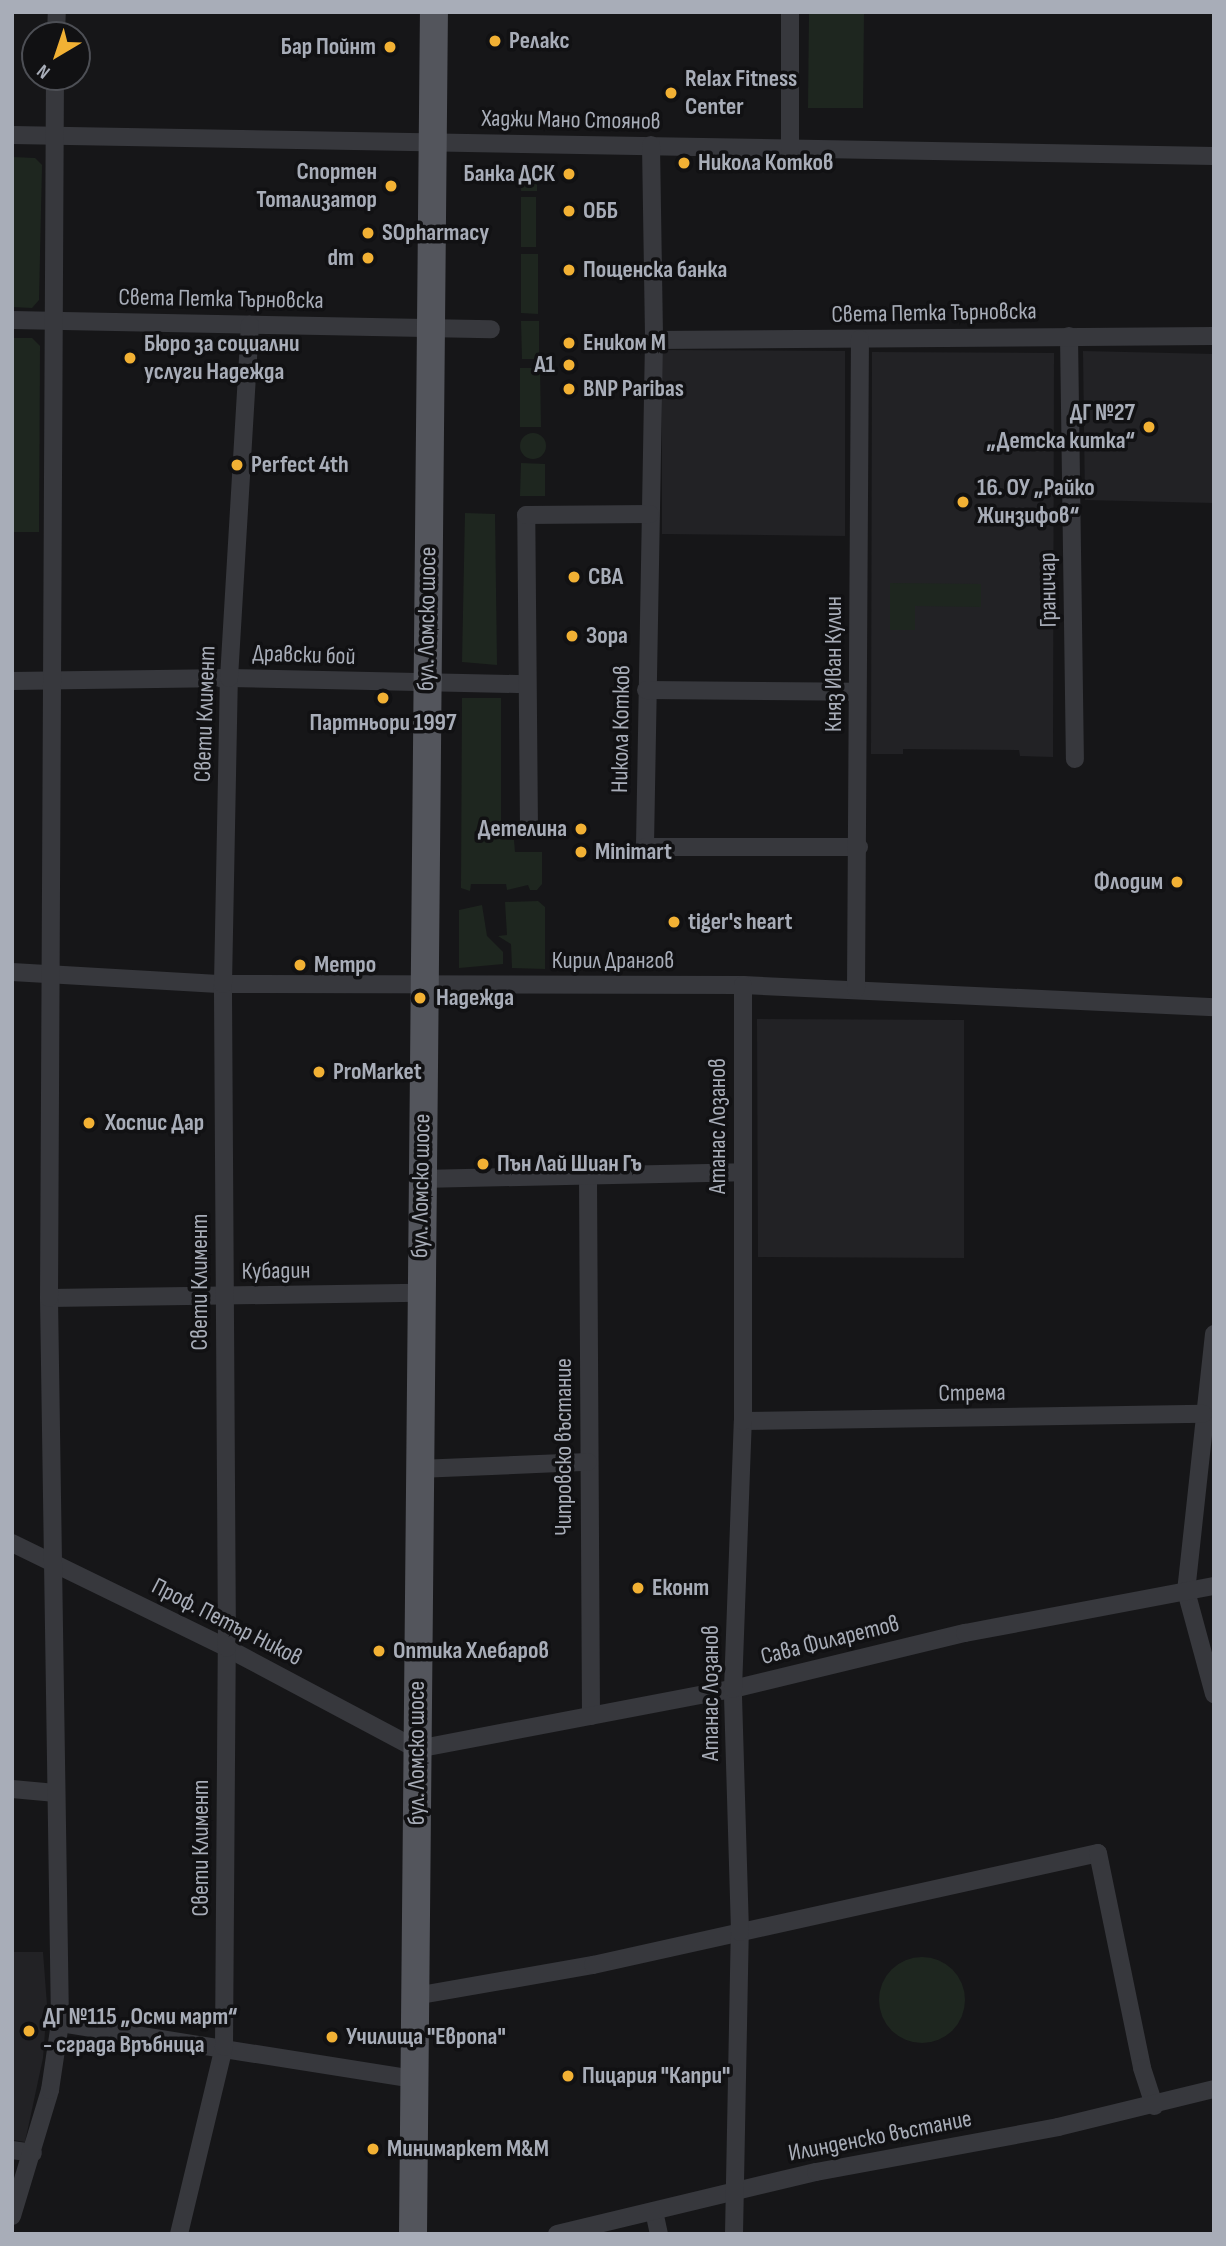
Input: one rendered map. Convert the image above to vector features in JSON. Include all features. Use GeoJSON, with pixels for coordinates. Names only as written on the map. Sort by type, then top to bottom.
{"type":"FeatureCollection","features":[{"type":"Feature","properties":{"kind":"main road","name":"бул. Ломско шосе"},"geometry":{"type":"LineString","coordinates":[[413,2234],[420,1179],[434,12]]}},
{"type":"Feature","properties":{"kind":"street"},"geometry":{"type":"LineString","coordinates":[[790,12],[790,149]]}},
{"type":"Feature","properties":{"kind":"street"},"geometry":{"type":"LineString","coordinates":[[12,2216],[50,2090],[60,2023],[49,1298],[49,974],[56,321],[55,91]]}},
{"type":"Feature","properties":{"kind":"street","name":"Хаджи Мано Стоянов"},"geometry":{"type":"LineString","coordinates":[[12,135],[1214,156]]}},
{"type":"Feature","properties":{"kind":"street","name":"Никола Котков"},"geometry":{"type":"LineString","coordinates":[[651,145],[654,340],[645,847],[859,847]]}},
{"type":"Feature","properties":{"kind":"street","name":"Света Петка Търновска"},"geometry":{"type":"LineString","coordinates":[[12,320],[491,329]]}},
{"type":"Feature","properties":{"kind":"street","name":"Свети Климент"},"geometry":{"type":"LineString","coordinates":[[179,2234],[224,2047],[227,1648],[223,984],[229,678],[250,325]]}},
{"type":"Feature","properties":{"kind":"street","name":"Граничар"},"geometry":{"type":"LineString","coordinates":[[1069,336],[1074,759]]}},
{"type":"Feature","properties":{"kind":"street","name":"Света Петка Търновска"},"geometry":{"type":"LineString","coordinates":[[654,340],[1214,336]]}},
{"type":"Feature","properties":{"kind":"street","name":"Княз Иван Кулин"},"geometry":{"type":"LineString","coordinates":[[856,989],[859,847],[857,692],[860,339]]}},
{"type":"Feature","properties":{"kind":"street"},"geometry":{"type":"LineString","coordinates":[[529,830],[526,515],[650,514]]}},
{"type":"Feature","properties":{"kind":"street","name":"Дравски бой"},"geometry":{"type":"LineString","coordinates":[[12,681],[229,678],[526,684]]}},
{"type":"Feature","properties":{"kind":"street"},"geometry":{"type":"LineString","coordinates":[[646,690],[857,692]]}},
{"type":"Feature","properties":{"kind":"street","name":"Кирил Дрангов"},"geometry":{"type":"LineString","coordinates":[[12,972],[223,984],[423,982],[743,985],[1214,1007]]}},
{"type":"Feature","properties":{"kind":"street","name":"Атанас Лозанов"},"geometry":{"type":"LineString","coordinates":[[734,2234],[740,1932],[733,1689],[743,1421],[743,985]]}},
{"type":"Feature","properties":{"kind":"street"},"geometry":{"type":"LineString","coordinates":[[420,1179],[588,1178],[743,1172]]}},
{"type":"Feature","properties":{"kind":"street","name":"Чипровско въстание"},"geometry":{"type":"LineString","coordinates":[[588,1178],[591,1716]]}},
{"type":"Feature","properties":{"kind":"street","name":"Кубадин"},"geometry":{"type":"LineString","coordinates":[[49,1298],[419,1293]]}},
{"type":"Feature","properties":{"kind":"street"},"geometry":{"type":"LineString","coordinates":[[1214,1334],[1211,1375],[1203,1414],[1186,1591],[1214,1694]]}},
{"type":"Feature","properties":{"kind":"street","name":"Стрема"},"geometry":{"type":"LineString","coordinates":[[743,1421],[1203,1414]]}},
{"type":"Feature","properties":{"kind":"street"},"geometry":{"type":"LineString","coordinates":[[418,1469],[589,1462]]}},
{"type":"Feature","properties":{"kind":"street","name":"Проф. Петър Ников"},"geometry":{"type":"LineString","coordinates":[[12,1544],[227,1648],[417,1749]]}},
{"type":"Feature","properties":{"kind":"street","name":"Сава Филаретов"},"geometry":{"type":"LineString","coordinates":[[417,1749],[733,1689],[965,1633],[1214,1586]]}},
{"type":"Feature","properties":{"kind":"street"},"geometry":{"type":"LineString","coordinates":[[12,1789],[56,1793]]}},
{"type":"Feature","properties":{"kind":"street"},"geometry":{"type":"LineString","coordinates":[[415,1996],[593,1965],[1098,1853],[1142,2068],[1154,2106]]}},
{"type":"Feature","properties":{"kind":"street"},"geometry":{"type":"LineString","coordinates":[[60,2023],[415,2079]]}},
{"type":"Feature","properties":{"kind":"street","name":"Илинденско въстание"},"geometry":{"type":"LineString","coordinates":[[557,2234],[736,2191],[1154,2106],[1214,2089]]}},
{"type":"Feature","properties":{"kind":"street"},"geometry":{"type":"LineString","coordinates":[[12,2150],[33,2153]]}},
{"type":"Feature","properties":{"kind":"street"},"geometry":{"type":"LineString","coordinates":[[654,2211],[659,2234]]}},
{"type":"Feature","properties":{"kind":"shaded area"},"geometry":{"type":"Polygon","coordinates":[[[809,12],[864,12],[863,108],[808,108],[809,12]]]}},
{"type":"Feature","properties":{"kind":"shaded area"},"geometry":{"type":"Polygon","coordinates":[[[12,157],[35,158],[42,165],[39,300],[32,308],[12,307],[12,157]]]}},
{"type":"Feature","properties":{"kind":"shaded area"},"geometry":{"type":"Polygon","coordinates":[[[522,165],[537,165],[537,191],[521,191],[522,165]]]}},
{"type":"Feature","properties":{"kind":"shaded area"},"geometry":{"type":"Polygon","coordinates":[[[521,197],[536,197],[536,247],[521,247],[521,197]]]}},
{"type":"Feature","properties":{"kind":"shaded area"},"geometry":{"type":"Polygon","coordinates":[[[521,254],[538,254],[538,314],[521,313],[521,254]]]}},
{"type":"Feature","properties":{"kind":"shaded area"},"geometry":{"type":"Polygon","coordinates":[[[521,321],[539,321],[539,359],[522,359],[521,321]]]}},
{"type":"Feature","properties":{"kind":"shaded area"},"geometry":{"type":"Polygon","coordinates":[[[12,338],[32,338],[40,346],[39,532],[12,532],[12,338]]]}},
{"type":"Feature","properties":{"kind":"shaded area"},"geometry":{"type":"Polygon","coordinates":[[[662,350],[845,351],[845,536],[662,534],[662,350]]]}},
{"type":"Feature","properties":{"kind":"shaded area","name":"ДГ №27 „Детска китка“"},"geometry":{"type":"Polygon","coordinates":[[[1083,351],[1214,354],[1214,503],[1085,500],[1083,351]]]}},
{"type":"Feature","properties":{"kind":"shaded area","name":"16. ОУ „Райко Жинзифов“"},"geometry":{"type":"Polygon","coordinates":[[[872,352],[1054,353],[1053,757],[1020,756],[1019,750],[903,749],[903,754],[871,754],[872,352]]]}},
{"type":"Feature","properties":{"kind":"shaded area"},"geometry":{"type":"Polygon","coordinates":[[[520,368],[540,368],[541,427],[520,427],[520,368]]]}},
{"type":"Feature","properties":{"kind":"shaded area"},"geometry":{"type":"Polygon","coordinates":[[[533,433],[542,437],[546,446],[542,455],[533,459],[524,455],[520,446],[524,437],[533,433]]]}},
{"type":"Feature","properties":{"kind":"shaded area"},"geometry":{"type":"Polygon","coordinates":[[[521,463],[545,464],[545,496],[520,496],[521,463]]]}},
{"type":"Feature","properties":{"kind":"shaded area"},"geometry":{"type":"Polygon","coordinates":[[[465,513],[495,514],[497,665],[462,662],[465,513]]]}},
{"type":"Feature","properties":{"kind":"shaded area"},"geometry":{"type":"Polygon","coordinates":[[[890,583],[981,584],[981,607],[915,606],[915,630],[890,630],[890,583]]]}},
{"type":"Feature","properties":{"kind":"shaded area"},"geometry":{"type":"Polygon","coordinates":[[[462,698],[501,698],[501,839],[514,840],[515,852],[542,852],[542,884],[537,890],[530,890],[528,885],[507,890],[506,884],[471,884],[470,891],[461,888],[462,698]]]}},
{"type":"Feature","properties":{"kind":"shaded area"},"geometry":{"type":"Polygon","coordinates":[[[538,901],[545,907],[545,969],[512,968],[511,944],[498,936],[507,935],[505,902],[538,901]]]}},
{"type":"Feature","properties":{"kind":"shaded area"},"geometry":{"type":"Polygon","coordinates":[[[482,905],[487,936],[503,952],[503,964],[459,968],[459,910],[482,905]]]}},
{"type":"Feature","properties":{"kind":"shaded area"},"geometry":{"type":"Polygon","coordinates":[[[757,1019],[964,1020],[964,1258],[758,1257],[757,1019]]]}},
{"type":"Feature","properties":{"kind":"shaded area","name":"ДГ №115 „Осми март“ - сграда Връбница"},"geometry":{"type":"Polygon","coordinates":[[[12,1952],[43,1952],[47,2005],[43,2058],[25,2142],[12,2140],[12,1952]]]}},
{"type":"Feature","properties":{"kind":"shaded area"},"geometry":{"type":"Polygon","coordinates":[[[922,1957],[938,1961],[952,1970],[961,1984],[965,2000],[961,2016],[952,2030],[938,2039],[922,2043],[906,2039],[892,2030],[883,2016],[879,2000],[883,1984],[892,1970],[906,1961],[922,1957]]]}},
{"type":"Feature","properties":{"kind":"place","name":"Релакс"},"geometry":{"type":"Point","coordinates":[495,41]}},
{"type":"Feature","properties":{"kind":"place","name":"Бар Пойнт"},"geometry":{"type":"Point","coordinates":[390,47]}},
{"type":"Feature","properties":{"kind":"place","name":"Relax Fitness Center"},"geometry":{"type":"Point","coordinates":[671,93]}},
{"type":"Feature","properties":{"kind":"place","name":"Никола Котков"},"geometry":{"type":"Point","coordinates":[684,163]}},
{"type":"Feature","properties":{"kind":"place","name":"Банка ДСК"},"geometry":{"type":"Point","coordinates":[569,174]}},
{"type":"Feature","properties":{"kind":"place","name":"Спортен Тотализатор"},"geometry":{"type":"Point","coordinates":[391,186]}},
{"type":"Feature","properties":{"kind":"place","name":"ОББ"},"geometry":{"type":"Point","coordinates":[569,211]}},
{"type":"Feature","properties":{"kind":"place","name":"SOpharmacy"},"geometry":{"type":"Point","coordinates":[368,233]}},
{"type":"Feature","properties":{"kind":"place","name":"dm"},"geometry":{"type":"Point","coordinates":[368,258]}},
{"type":"Feature","properties":{"kind":"place","name":"Пощенска банка"},"geometry":{"type":"Point","coordinates":[569,270]}},
{"type":"Feature","properties":{"kind":"place","name":"Еником М"},"geometry":{"type":"Point","coordinates":[569,343]}},
{"type":"Feature","properties":{"kind":"place","name":"Бюро за социални услуги Надежда"},"geometry":{"type":"Point","coordinates":[130,358]}},
{"type":"Feature","properties":{"kind":"place","name":"A1"},"geometry":{"type":"Point","coordinates":[569,365]}},
{"type":"Feature","properties":{"kind":"place","name":"BNP Paribas"},"geometry":{"type":"Point","coordinates":[569,389]}},
{"type":"Feature","properties":{"kind":"place","name":"ДГ №27 „Детска китка“"},"geometry":{"type":"Point","coordinates":[1149,427]}},
{"type":"Feature","properties":{"kind":"place","name":"Perfect 4th"},"geometry":{"type":"Point","coordinates":[237,465]}},
{"type":"Feature","properties":{"kind":"place","name":"16. ОУ „Райко Жинзифов“"},"geometry":{"type":"Point","coordinates":[963,502]}},
{"type":"Feature","properties":{"kind":"place","name":"CBA"},"geometry":{"type":"Point","coordinates":[574,577]}},
{"type":"Feature","properties":{"kind":"place","name":"Зора"},"geometry":{"type":"Point","coordinates":[572,636]}},
{"type":"Feature","properties":{"kind":"place","name":"Партньори 1997"},"geometry":{"type":"Point","coordinates":[383,698]}},
{"type":"Feature","properties":{"kind":"place","name":"Детелина"},"geometry":{"type":"Point","coordinates":[581,829]}},
{"type":"Feature","properties":{"kind":"place","name":"Minimart"},"geometry":{"type":"Point","coordinates":[581,852]}},
{"type":"Feature","properties":{"kind":"place","name":"Флодим"},"geometry":{"type":"Point","coordinates":[1177,882]}},
{"type":"Feature","properties":{"kind":"place","name":"tiger's heart"},"geometry":{"type":"Point","coordinates":[674,922]}},
{"type":"Feature","properties":{"kind":"place","name":"Метро"},"geometry":{"type":"Point","coordinates":[300,965]}},
{"type":"Feature","properties":{"kind":"place","name":"Надежда"},"geometry":{"type":"Point","coordinates":[420,998]}},
{"type":"Feature","properties":{"kind":"place","name":"ProMarket"},"geometry":{"type":"Point","coordinates":[319,1072]}},
{"type":"Feature","properties":{"kind":"place","name":"Хоспис Дар"},"geometry":{"type":"Point","coordinates":[89,1123]}},
{"type":"Feature","properties":{"kind":"place","name":"Пън Лай Шиан Гъ"},"geometry":{"type":"Point","coordinates":[483,1164]}},
{"type":"Feature","properties":{"kind":"place","name":"Еконт"},"geometry":{"type":"Point","coordinates":[638,1588]}},
{"type":"Feature","properties":{"kind":"place","name":"Оптика Хлебаров"},"geometry":{"type":"Point","coordinates":[379,1651]}},
{"type":"Feature","properties":{"kind":"place","name":"ДГ №115 „Осми март“ - сграда Връбница"},"geometry":{"type":"Point","coordinates":[29,2031]}},
{"type":"Feature","properties":{"kind":"place","name":"Училища \"Европа\""},"geometry":{"type":"Point","coordinates":[332,2037]}},
{"type":"Feature","properties":{"kind":"place","name":"Пицария \"Капри\""},"geometry":{"type":"Point","coordinates":[568,2076]}},
{"type":"Feature","properties":{"kind":"place","name":"Минимаркет М&М"},"geometry":{"type":"Point","coordinates":[373,2149]}}]}
